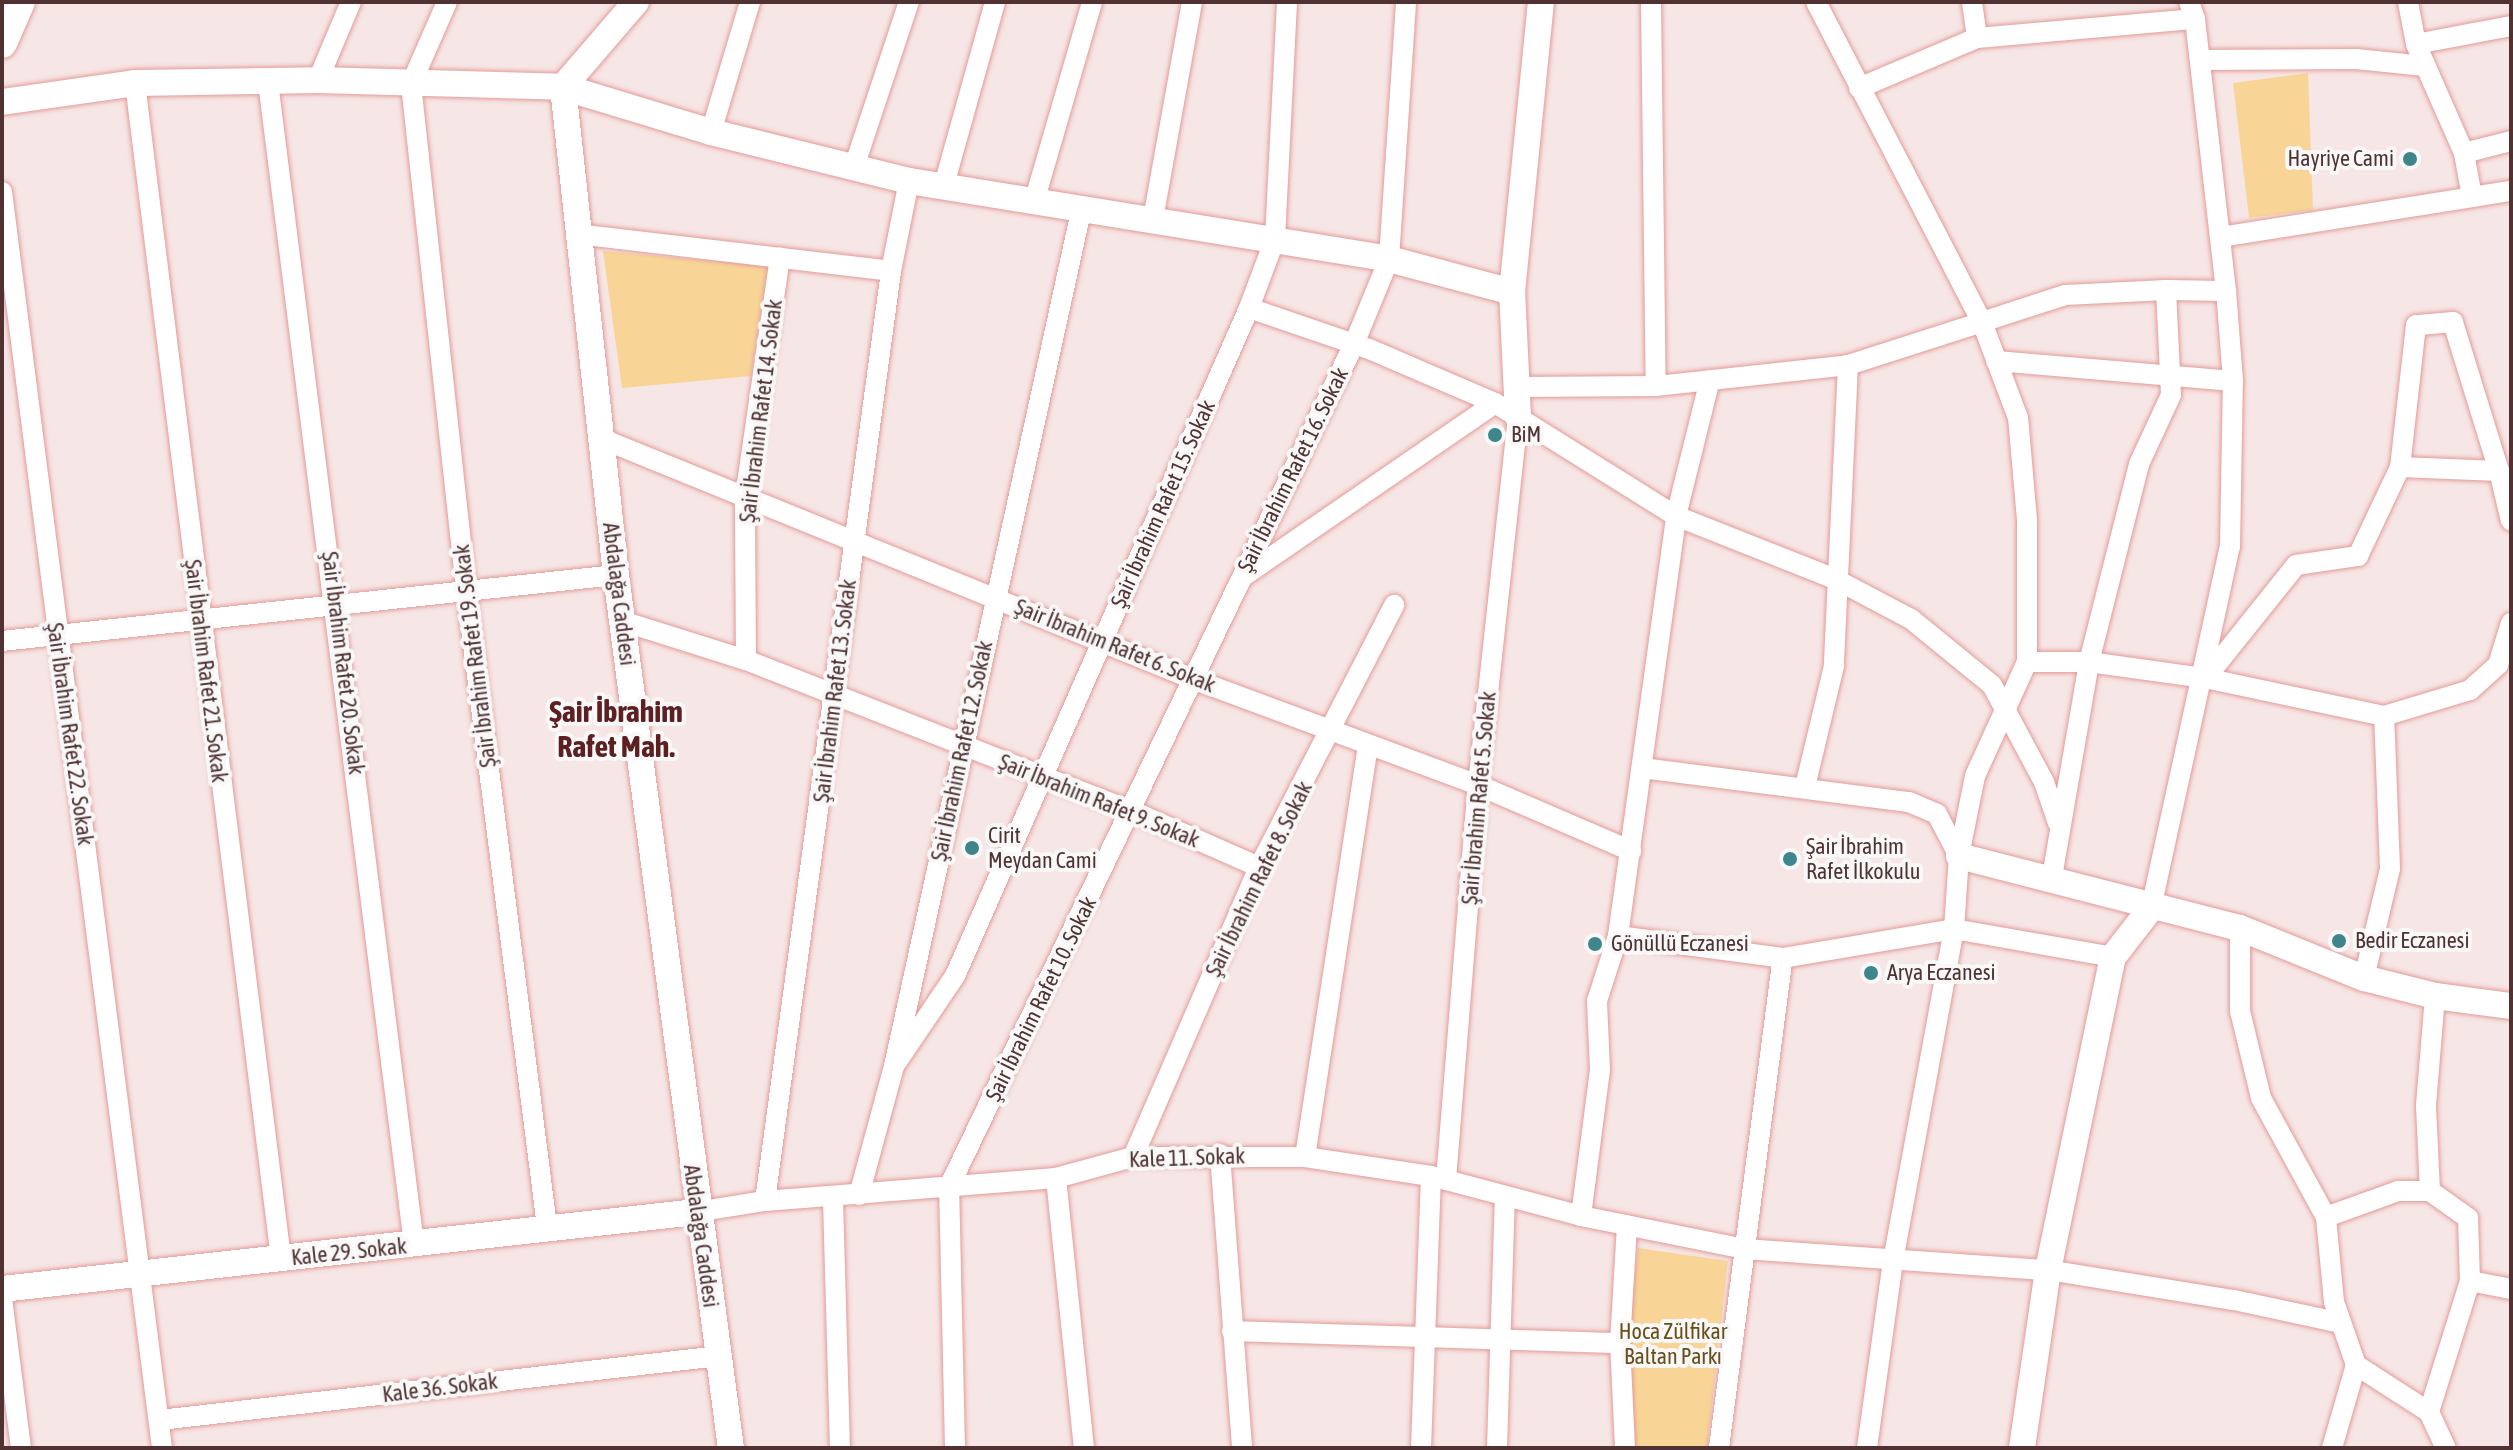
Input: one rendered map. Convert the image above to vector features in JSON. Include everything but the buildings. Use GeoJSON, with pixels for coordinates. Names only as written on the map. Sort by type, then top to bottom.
{"type":"FeatureCollection","features":[{"type":"Feature","properties":{"kind":"main road"},"geometry":{"type":"LineString","coordinates":[[2,18],[13,2]]}},
{"type":"Feature","properties":{"kind":"main road"},"geometry":{"type":"LineString","coordinates":[[2,43],[20,2]]}},
{"type":"Feature","properties":{"kind":"street"},"geometry":{"type":"LineString","coordinates":[[318,80],[351,2]]}},
{"type":"Feature","properties":{"kind":"street"},"geometry":{"type":"LineString","coordinates":[[411,84],[447,2]]}},
{"type":"Feature","properties":{"kind":"street"},"geometry":{"type":"LineString","coordinates":[[563,87],[636,2]]}},
{"type":"Feature","properties":{"kind":"street"},"geometry":{"type":"LineString","coordinates":[[711,132],[750,2]]}},
{"type":"Feature","properties":{"kind":"street"},"geometry":{"type":"LineString","coordinates":[[854,167],[909,2]]}},
{"type":"Feature","properties":{"kind":"street"},"geometry":{"type":"LineString","coordinates":[[944,185],[995,2]]}},
{"type":"Feature","properties":{"kind":"street"},"geometry":{"type":"LineString","coordinates":[[1034,202],[1092,2]]}},
{"type":"Feature","properties":{"kind":"street"},"geometry":{"type":"LineString","coordinates":[[1153,219],[1192,2]]}},
{"type":"Feature","properties":{"kind":"street","name":"Şair İbrahim Rafet 15. Sokak"},"geometry":{"type":"LineString","coordinates":[[894,1066],[955,976],[1040,775],[1102,643],[1249,308],[1275,239],[1287,2]]}},
{"type":"Feature","properties":{"kind":"street","name":"Şair İbrahim Rafet 16. Sokak"},"geometry":{"type":"LineString","coordinates":[[1193,679],[1354,344],[1389,259],[1406,2]]}},
{"type":"Feature","properties":{"kind":"street"},"geometry":{"type":"LineString","coordinates":[[1518,417],[1520,387],[1512,292],[1541,2]]}},
{"type":"Feature","properties":{"kind":"street"},"geometry":{"type":"LineString","coordinates":[[1651,2],[1656,386]]}},
{"type":"Feature","properties":{"kind":"street"},"geometry":{"type":"LineString","coordinates":[[1816,2],[1982,322],[2018,418],[2027,520],[2027,662],[2007,713],[1975,776],[1959,856],[1954,929],[1893,1261],[1867,1448]]}},
{"type":"Feature","properties":{"kind":"street"},"geometry":{"type":"LineString","coordinates":[[1972,2],[1977,38]]}},
{"type":"Feature","properties":{"kind":"street"},"geometry":{"type":"LineString","coordinates":[[2408,2],[2416,44],[2464,153],[2472,197]]}},
{"type":"Feature","properties":{"kind":"street"},"geometry":{"type":"LineString","coordinates":[[1859,88],[1977,38],[2192,10],[2226,291],[2233,381],[2230,547],[2205,678],[2151,908],[2113,957],[2048,1270],[2022,1448]]}},
{"type":"Feature","properties":{"kind":"street"},"geometry":{"type":"LineString","coordinates":[[2416,44],[2511,26]]}},
{"type":"Feature","properties":{"kind":"street"},"geometry":{"type":"LineString","coordinates":[[2200,60],[2356,59],[2425,66]]}},
{"type":"Feature","properties":{"kind":"street"},"geometry":{"type":"LineString","coordinates":[[2,102],[135,83],[318,80],[563,87],[711,132],[909,181],[1389,259],[1512,292]]}},
{"type":"Feature","properties":{"kind":"street","name":"Şair İbrahim Rafet 20. Sokak"},"geometry":{"type":"LineString","coordinates":[[268,82],[414,1244]]}},
{"type":"Feature","properties":{"kind":"street","name":"Şair İbrahim Rafet 21. Sokak"},"geometry":{"type":"LineString","coordinates":[[135,83],[281,1259]]}},
{"type":"Feature","properties":{"kind":"street","name":"Şair İbrahim Rafet 19. Sokak"},"geometry":{"type":"LineString","coordinates":[[411,84],[466,589],[547,1227]]}},
{"type":"Feature","properties":{"kind":"street","name":"Abdalağa Caddesi"},"geometry":{"type":"LineString","coordinates":[[563,87],[616,575],[696,1212],[731,1448]]}},
{"type":"Feature","properties":{"kind":"street"},"geometry":{"type":"LineString","coordinates":[[2464,153],[2511,141]]}},
{"type":"Feature","properties":{"kind":"street","name":"Şair İbrahim Rafet 13. Sokak"},"geometry":{"type":"LineString","coordinates":[[765,1201],[836,696],[853,539],[891,271],[909,181]]}},
{"type":"Feature","properties":{"kind":"street"},"geometry":{"type":"LineString","coordinates":[[2220,237],[2511,191]]}},
{"type":"Feature","properties":{"kind":"street","name":"Şair İbrahim Rafet 22. Sokak"},"geometry":{"type":"LineString","coordinates":[[2,192],[143,1274],[162,1448]]}},
{"type":"Feature","properties":{"kind":"street","name":"Şair İbrahim Rafet 12. Sokak"},"geometry":{"type":"LineString","coordinates":[[859,1195],[894,1066],[1081,211]]}},
{"type":"Feature","properties":{"kind":"street"},"geometry":{"type":"LineString","coordinates":[[577,234],[891,271]]}},
{"type":"Feature","properties":{"kind":"street","name":"Şair İbrahim Rafet 14. Sokak"},"geometry":{"type":"LineString","coordinates":[[746,660],[745,497],[780,258]]}},
{"type":"Feature","properties":{"kind":"street"},"geometry":{"type":"LineString","coordinates":[[1520,387],[1656,386],[1848,365],[2065,295],[2166,290],[2226,291]]}},
{"type":"Feature","properties":{"kind":"street"},"geometry":{"type":"LineString","coordinates":[[2052,877],[2058,823],[2089,662],[2139,464],[2171,395],[2166,290]]}},
{"type":"Feature","properties":{"kind":"street"},"geometry":{"type":"LineString","coordinates":[[1249,308],[1354,344],[1495,403],[1676,516],[1835,579],[1911,619],[1992,685],[2044,782],[2058,823]]}},
{"type":"Feature","properties":{"kind":"street"},"geometry":{"type":"LineString","coordinates":[[2205,678],[2296,565],[2358,556],[2400,467],[2416,325],[2453,322],[2499,471],[2511,521]]}},
{"type":"Feature","properties":{"kind":"street"},"geometry":{"type":"LineString","coordinates":[[1996,361],[2233,381]]}},
{"type":"Feature","properties":{"kind":"street"},"geometry":{"type":"LineString","coordinates":[[1805,787],[1834,666],[1835,579],[1848,365]]}},
{"type":"Feature","properties":{"kind":"street"},"geometry":{"type":"LineString","coordinates":[[1581,1216],[1600,1070],[1597,1001],[1618,936],[1676,516],[1710,380]]}},
{"type":"Feature","properties":{"kind":"street"},"geometry":{"type":"LineString","coordinates":[[1242,577],[1495,403]]}},
{"type":"Feature","properties":{"kind":"street","name":"Şair İbrahim Rafet 5. Sokak"},"geometry":{"type":"LineString","coordinates":[[1421,1448],[1439,1178],[1518,417]]}},
{"type":"Feature","properties":{"kind":"street","name":"Şair İbrahim Rafet 6. Sokak"},"geometry":{"type":"LineString","coordinates":[[600,438],[1193,679],[1478,785],[1631,851]]}},
{"type":"Feature","properties":{"kind":"street"},"geometry":{"type":"LineString","coordinates":[[2400,467],[2499,471]]}},
{"type":"Feature","properties":{"kind":"street"},"geometry":{"type":"LineString","coordinates":[[2,641],[57,632],[616,575]]}},
{"type":"Feature","properties":{"kind":"street","name":"Şair İbrahim Rafet 8. Sokak"},"geometry":{"type":"LineString","coordinates":[[1133,1157],[1259,867],[1332,731],[1394,605]]}},
{"type":"Feature","properties":{"kind":"street","name":"Şair İbrahim Rafet 9. Sokak"},"geometry":{"type":"LineString","coordinates":[[622,621],[746,660],[1132,811],[1259,867]]}},
{"type":"Feature","properties":{"kind":"street"},"geometry":{"type":"LineString","coordinates":[[2027,662],[2089,662],[2205,678],[2384,716],[2470,690],[2498,665],[2511,623]]}},
{"type":"Feature","properties":{"kind":"street","name":"Şair İbrahim Rafet 10. Sokak"},"geometry":{"type":"LineString","coordinates":[[949,1187],[1193,679]]}},
{"type":"Feature","properties":{"kind":"street"},"geometry":{"type":"LineString","coordinates":[[2364,978],[2390,869],[2384,716]]}},
{"type":"Feature","properties":{"kind":"street"},"geometry":{"type":"LineString","coordinates":[[1305,1157],[1368,745]]}},
{"type":"Feature","properties":{"kind":"street"},"geometry":{"type":"LineString","coordinates":[[1642,768],[1909,802],[1937,814],[1959,856],[2052,877],[2151,908],[2240,928],[2364,978],[2435,996],[2511,1006]]}},
{"type":"Feature","properties":{"kind":"street"},"geometry":{"type":"LineString","coordinates":[[2240,928],[2240,1011],[2261,1098],[2326,1217],[2334,1302],[2356,1365],[2332,1448]]}},
{"type":"Feature","properties":{"kind":"street"},"geometry":{"type":"LineString","coordinates":[[1618,936],[1783,958],[1954,929],[2113,957]]}},
{"type":"Feature","properties":{"kind":"street"},"geometry":{"type":"LineString","coordinates":[[1719,1448],[1783,958]]}},
{"type":"Feature","properties":{"kind":"street"},"geometry":{"type":"LineString","coordinates":[[2430,1191],[2426,1106],[2435,996]]}},
{"type":"Feature","properties":{"kind":"street"},"geometry":{"type":"LineString","coordinates":[[1220,1154],[1242,1448]]}},
{"type":"Feature","properties":{"kind":"street","name":"Kale 11. Sokak"},"geometry":{"type":"LineString","coordinates":[[696,1212],[765,1201],[833,1199],[1056,1178],[1133,1157],[1220,1154],[1305,1157],[1439,1178],[1581,1216],[1744,1249],[2048,1270],[2234,1300],[2341,1323]]}},
{"type":"Feature","properties":{"kind":"street"},"geometry":{"type":"LineString","coordinates":[[1056,1178],[1084,1448]]}},
{"type":"Feature","properties":{"kind":"street"},"geometry":{"type":"LineString","coordinates":[[949,1187],[955,1448]]}},
{"type":"Feature","properties":{"kind":"street"},"geometry":{"type":"LineString","coordinates":[[2326,1217],[2398,1191],[2430,1191],[2468,1218],[2470,1281],[2429,1412]]}},
{"type":"Feature","properties":{"kind":"street"},"geometry":{"type":"LineString","coordinates":[[1497,1448],[1505,1196]]}},
{"type":"Feature","properties":{"kind":"street"},"geometry":{"type":"LineString","coordinates":[[833,1199],[840,1448]]}},
{"type":"Feature","properties":{"kind":"street","name":"Kale 29. Sokak"},"geometry":{"type":"LineString","coordinates":[[2,1289],[696,1212]]}},
{"type":"Feature","properties":{"kind":"street"},"geometry":{"type":"LineString","coordinates":[[1625,1448],[1620,1343],[1627,1225]]}},
{"type":"Feature","properties":{"kind":"street"},"geometry":{"type":"LineString","coordinates":[[2470,1281],[2511,1289]]}},
{"type":"Feature","properties":{"kind":"street"},"geometry":{"type":"LineString","coordinates":[[2,1298],[21,1448]]}},
{"type":"Feature","properties":{"kind":"street"},"geometry":{"type":"LineString","coordinates":[[1232,1331],[1620,1343]]}},
{"type":"Feature","properties":{"kind":"street","name":"Kale 36. Sokak"},"geometry":{"type":"LineString","coordinates":[[160,1420],[719,1356]]}},
{"type":"Feature","properties":{"kind":"street"},"geometry":{"type":"LineString","coordinates":[[2356,1365],[2429,1412],[2446,1448]]}},
{"type":"Feature","properties":{"kind":"green space"},"geometry":{"type":"Polygon","coordinates":[[[2308,73],[2313,210],[2249,218],[2233,83],[2308,73]]]}},
{"type":"Feature","properties":{"kind":"green space"},"geometry":{"type":"Polygon","coordinates":[[[603,251],[768,266],[751,376],[622,388],[603,251]]]}},
{"type":"Feature","properties":{"kind":"green space","name":"Hoca Zülfikar Baltan Parkı"},"geometry":{"type":"Polygon","coordinates":[[[1638,1248],[1728,1261],[1707,1448],[1632,1448],[1627,1344],[1638,1248]]]}},
{"type":"Feature","properties":{"kind":"place","name":"Hayriye Cami"},"geometry":{"type":"Point","coordinates":[2410,159]}},
{"type":"Feature","properties":{"kind":"place","name":"BiM"},"geometry":{"type":"Point","coordinates":[1495,435]}},
{"type":"Feature","properties":{"kind":"place","name":"Cirit Meydan Cami"},"geometry":{"type":"Point","coordinates":[972,848]}},
{"type":"Feature","properties":{"kind":"place","name":"Şair İbrahim Rafet İlkokulu"},"geometry":{"type":"Point","coordinates":[1790,859]}},
{"type":"Feature","properties":{"kind":"place","name":"Bedir Eczanesi"},"geometry":{"type":"Point","coordinates":[2339,941]}},
{"type":"Feature","properties":{"kind":"place","name":"Gönüllü Eczanesi"},"geometry":{"type":"Point","coordinates":[1595,944]}},
{"type":"Feature","properties":{"kind":"place","name":"Arya Eczanesi"},"geometry":{"type":"Point","coordinates":[1871,973]}},
{"type":"Feature","properties":{"kind":"district","name":"Şair İbrahim Rafet Mah."},"geometry":{"type":"Point","coordinates":[616,728]}}]}
